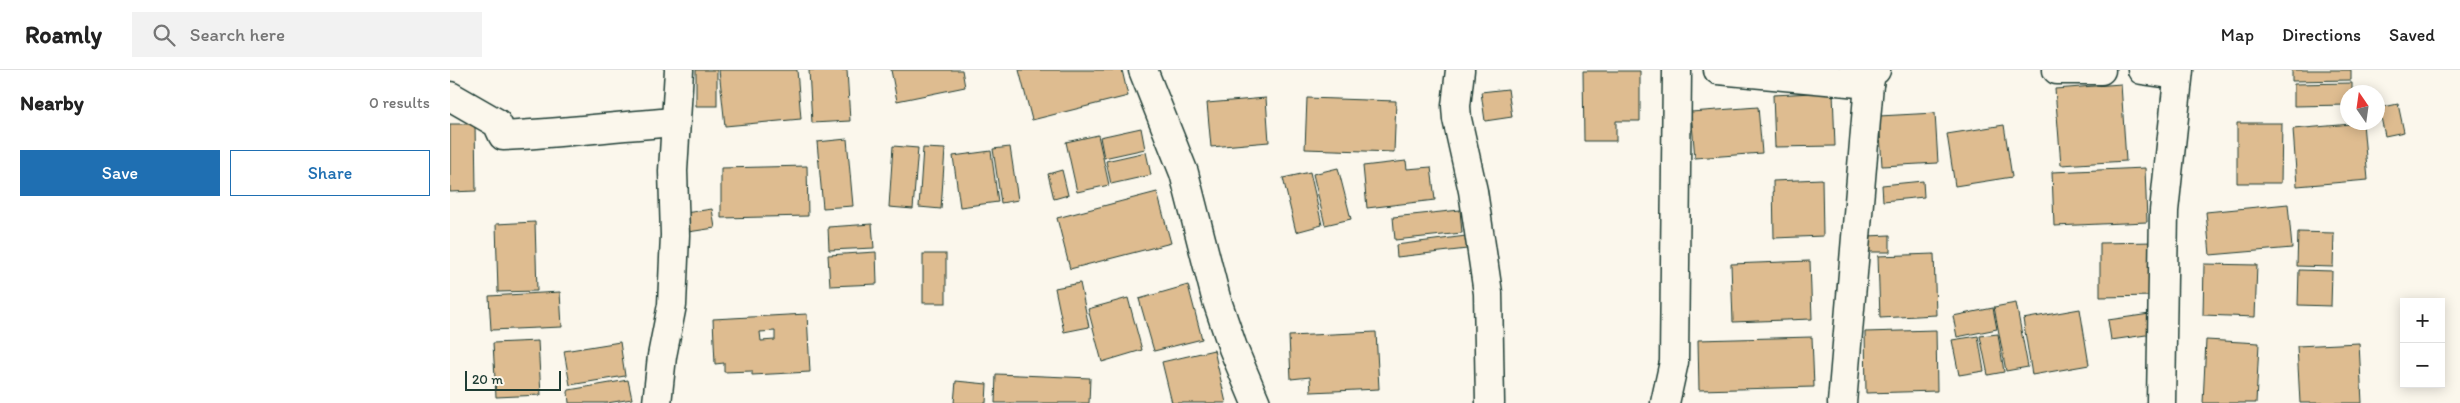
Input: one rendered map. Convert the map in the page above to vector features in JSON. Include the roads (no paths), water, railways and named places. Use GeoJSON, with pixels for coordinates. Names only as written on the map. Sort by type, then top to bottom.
{"type":"FeatureCollection","features":[{"type":"Feature","properties":{"kind":"street"},"geometry":{"type":"LineString","coordinates":[[657,403],[662,356],[672,305],[675,235],[673,171],[679,70]]}},
{"type":"Feature","properties":{"kind":"street"},"geometry":{"type":"LineString","coordinates":[[1143,70],[1184,173],[1216,298],[1233,348],[1256,403]]}},
{"type":"Feature","properties":{"kind":"street"},"geometry":{"type":"LineString","coordinates":[[1460,70],[1456,106],[1457,119],[1473,190],[1488,293],[1490,403]]}},
{"type":"Feature","properties":{"kind":"street"},"geometry":{"type":"LineString","coordinates":[[1665,403],[1674,362],[1677,70]]}},
{"type":"Feature","properties":{"kind":"street"},"geometry":{"type":"LineString","coordinates":[[1718,70],[1872,77],[1842,403]]}},
{"type":"Feature","properties":{"kind":"street"},"geometry":{"type":"LineString","coordinates":[[2057,70],[2101,70]]}},
{"type":"Feature","properties":{"kind":"street"},"geometry":{"type":"LineString","coordinates":[[2142,70],[2178,72],[2164,211],[2161,403]]}},
{"type":"Feature","properties":{"kind":"street"},"geometry":{"type":"LineString","coordinates":[[450,96],[497,123],[502,136],[586,131],[617,126],[675,122]]}}]}
